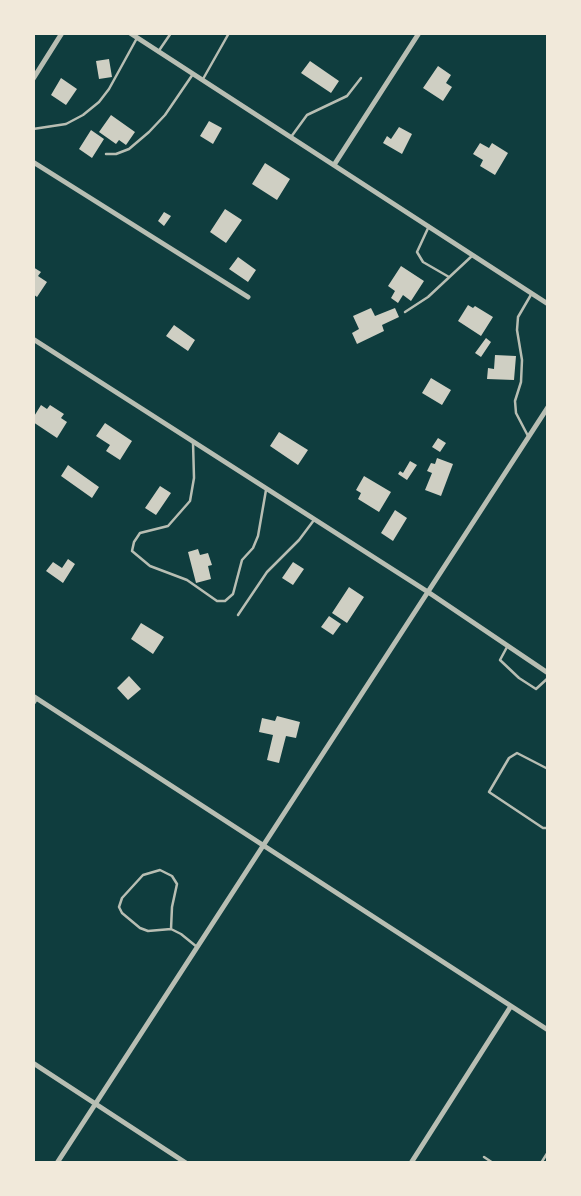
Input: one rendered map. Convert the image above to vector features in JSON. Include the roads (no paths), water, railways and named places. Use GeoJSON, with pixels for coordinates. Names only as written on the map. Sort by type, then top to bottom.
{"type":"FeatureCollection","features":[{"type":"Feature","properties":{"kind":"street"},"geometry":{"type":"LineString","coordinates":[[33,79],[62,33]]}},
{"type":"Feature","properties":{"kind":"street"},"geometry":{"type":"LineString","coordinates":[[130,33],[548,304]]}},
{"type":"Feature","properties":{"kind":"street"},"geometry":{"type":"LineString","coordinates":[[334,165],[419,33]]}},
{"type":"Feature","properties":{"kind":"street"},"geometry":{"type":"LineString","coordinates":[[33,162],[248,297]]}},
{"type":"Feature","properties":{"kind":"street"},"geometry":{"type":"LineString","coordinates":[[33,339],[428,592],[548,673]]}},
{"type":"Feature","properties":{"kind":"street"},"geometry":{"type":"LineString","coordinates":[[57,1163],[548,407]]}},
{"type":"Feature","properties":{"kind":"street"},"geometry":{"type":"LineString","coordinates":[[35,700],[548,1030]]}},
{"type":"Feature","properties":{"kind":"street"},"geometry":{"type":"LineString","coordinates":[[411,1163],[510,1006]]}},
{"type":"Feature","properties":{"kind":"street"},"geometry":{"type":"LineString","coordinates":[[33,1063],[186,1163]]}},
{"type":"Feature","properties":{"kind":"lane"},"geometry":{"type":"LineString","coordinates":[[159,52],[171,33]]}},
{"type":"Feature","properties":{"kind":"lane"},"geometry":{"type":"LineString","coordinates":[[203,80],[229,33]]}},
{"type":"Feature","properties":{"kind":"lane"},"geometry":{"type":"LineString","coordinates":[[33,129],[65,124],[83,115],[99,102],[137,38]]}},
{"type":"Feature","properties":{"kind":"lane"},"geometry":{"type":"LineString","coordinates":[[106,155],[129,149],[149,132],[165,115],[193,74]]}},
{"type":"Feature","properties":{"kind":"lane"},"geometry":{"type":"LineString","coordinates":[[291,137],[307,115],[347,96],[361,78]]}},
{"type":"Feature","properties":{"kind":"lane"},"geometry":{"type":"LineString","coordinates":[[429,226],[417,252],[424,262],[449,278]]}},
{"type":"Feature","properties":{"kind":"lane"},"geometry":{"type":"LineString","coordinates":[[405,312],[428,297],[473,255]]}},
{"type":"Feature","properties":{"kind":"lane"},"geometry":{"type":"LineString","coordinates":[[528,437],[516,413],[515,401],[521,382],[522,360],[517,330],[519,317],[532,293]]}},
{"type":"Feature","properties":{"kind":"lane"},"geometry":{"type":"LineString","coordinates":[[193,442],[194,478],[190,501],[168,526],[140,533],[134,542],[132,551],[150,566],[187,579],[217,601],[225,601],[233,594],[242,560],[253,548],[258,536],[266,489]]}},
{"type":"Feature","properties":{"kind":"lane"},"geometry":{"type":"LineString","coordinates":[[238,615],[267,572],[299,540],[314,520]]}},
{"type":"Feature","properties":{"kind":"lane"},"geometry":{"type":"LineString","coordinates":[[507,646],[500,660],[519,678],[536,688],[548,678]]}},
{"type":"Feature","properties":{"kind":"lane"},"geometry":{"type":"LineString","coordinates":[[548,769],[517,753],[509,758],[489,792],[542,828],[548,828]]}},
{"type":"Feature","properties":{"kind":"lane"},"geometry":{"type":"LineString","coordinates":[[171,929],[177,884],[172,876],[160,870],[143,875],[122,898],[119,907],[122,913],[140,928],[148,931],[171,929],[197,947]]}},
{"type":"Feature","properties":{"kind":"lane"},"geometry":{"type":"LineString","coordinates":[[541,1163],[548,1152]]}},
{"type":"Feature","properties":{"kind":"lane"},"geometry":{"type":"LineString","coordinates":[[484,1157],[493,1163]]}}]}
